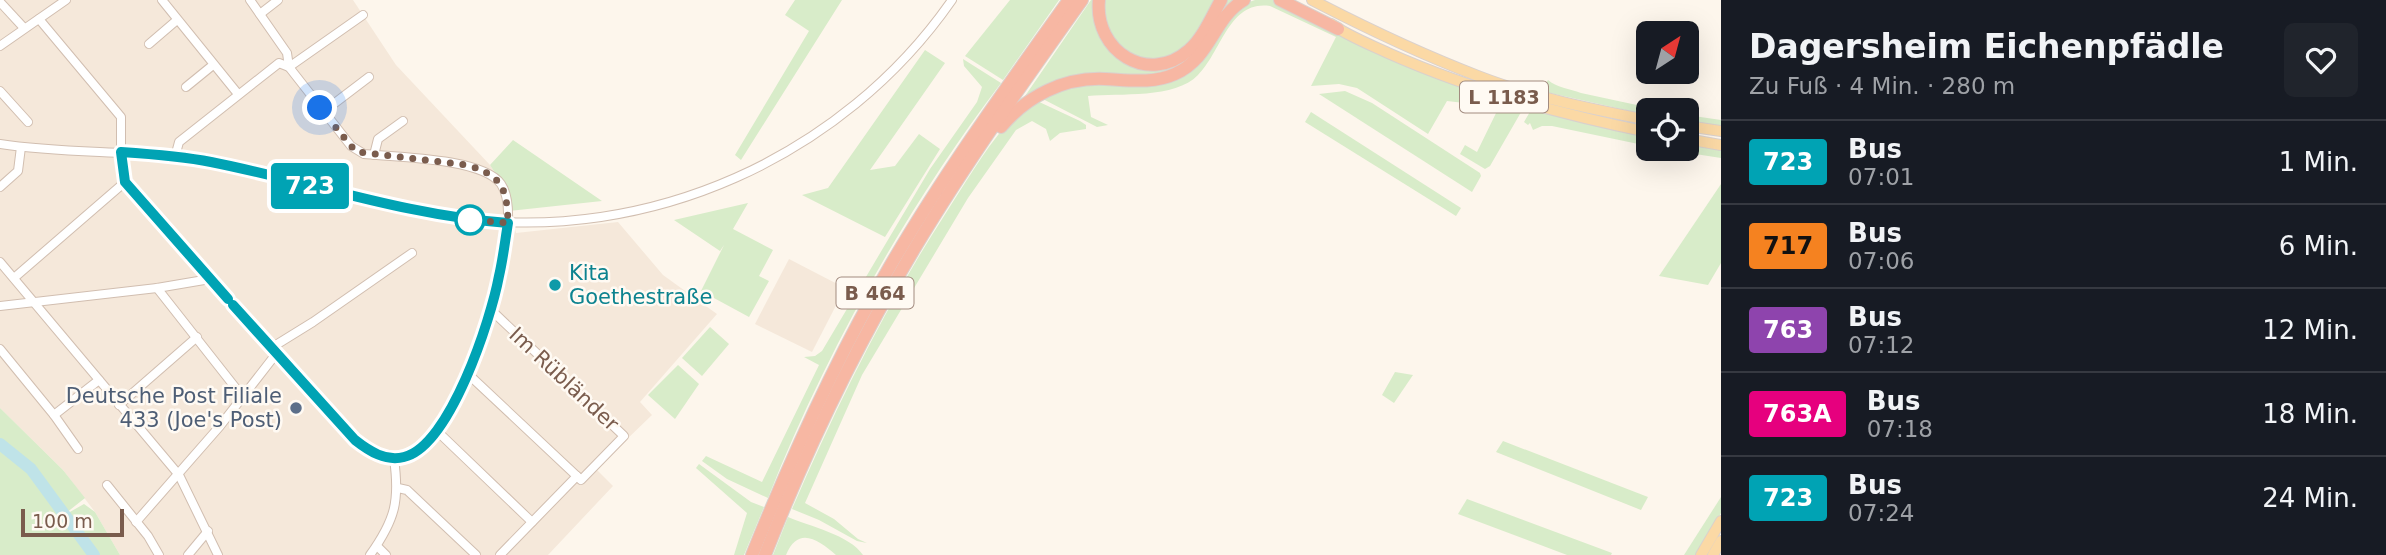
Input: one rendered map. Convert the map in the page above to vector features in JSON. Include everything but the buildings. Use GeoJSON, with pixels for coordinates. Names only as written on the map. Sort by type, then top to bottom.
{"type":"FeatureCollection","features":[{"type":"Feature","properties":{"kind":"highway","name":"B 464"},"geometry":{"type":"LineString","coordinates":[[752,555],[810,419],[878,287],[963,150],[1069,0]]}},
{"type":"Feature","properties":{"kind":"highway","name":"B 464"},"geometry":{"type":"LineString","coordinates":[[765,555],[807,454],[850,364],[910,255],[974,155],[1082,0]]}},
{"type":"Feature","properties":{"kind":"highway"},"geometry":{"type":"LineString","coordinates":[[1099,0],[1099,19],[1108,42],[1128,59],[1150,64],[1171,61],[1190,50],[1221,0]]}},
{"type":"Feature","properties":{"kind":"highway"},"geometry":{"type":"LineString","coordinates":[[974,155],[988,144],[1015,111],[1047,90],[1088,79],[1149,80],[1184,69],[1201,54],[1231,9],[1244,0]]}},
{"type":"Feature","properties":{"kind":"highway"},"geometry":{"type":"LineString","coordinates":[[1280,0],[1338,29]]}},
{"type":"Feature","properties":{"kind":"main road","name":"L 1183"},"geometry":{"type":"LineString","coordinates":[[1289,0],[1338,29],[1415,65],[1562,113],[1636,129]]}},
{"type":"Feature","properties":{"kind":"main road","name":"L 1183"},"geometry":{"type":"LineString","coordinates":[[1312,0],[1375,32],[1479,76],[1564,102],[1636,117]]}},
{"type":"Feature","properties":{"kind":"main road"},"geometry":{"type":"LineString","coordinates":[[1699,128],[1721,131]]}},
{"type":"Feature","properties":{"kind":"main road"},"geometry":{"type":"LineString","coordinates":[[1699,141],[1721,145]]}},
{"type":"Feature","properties":{"kind":"main road"},"geometry":{"type":"LineString","coordinates":[[1701,555],[1721,521]]}},
{"type":"Feature","properties":{"kind":"main road"},"geometry":{"type":"LineString","coordinates":[[1713,555],[1721,541]]}},
{"type":"Feature","properties":{"kind":"street"},"geometry":{"type":"LineString","coordinates":[[0,46],[66,0]]}},
{"type":"Feature","properties":{"kind":"street"},"geometry":{"type":"LineString","coordinates":[[162,0],[238,94]]}},
{"type":"Feature","properties":{"kind":"street"},"geometry":{"type":"LineString","coordinates":[[250,0],[287,53],[289,68]]}},
{"type":"Feature","properties":{"kind":"street"},"geometry":{"type":"LineString","coordinates":[[260,14],[278,0]]}},
{"type":"Feature","properties":{"kind":"street"},"geometry":{"type":"LineString","coordinates":[[0,144],[175,157],[236,167],[403,209],[459,218],[508,223],[544,223],[615,214],[668,203],[732,181],[791,150],[845,114],[883,82],[922,39],[952,0]]}},
{"type":"Feature","properties":{"kind":"street"},"geometry":{"type":"LineString","coordinates":[[0,2],[24,28]]}},
{"type":"Feature","properties":{"kind":"street"},"geometry":{"type":"LineString","coordinates":[[289,68],[363,15]]}},
{"type":"Feature","properties":{"kind":"street"},"geometry":{"type":"LineString","coordinates":[[39,19],[121,117],[121,152],[125,182],[273,351],[355,440],[375,453],[394,458],[410,455],[420,449],[437,431],[467,373],[490,309],[499,279],[508,223],[503,186],[484,170],[467,165],[358,152],[289,68],[279,63],[179,142],[175,157]]}},
{"type":"Feature","properties":{"kind":"street"},"geometry":{"type":"LineString","coordinates":[[149,44],[177,20]]}},
{"type":"Feature","properties":{"kind":"street"},"geometry":{"type":"LineString","coordinates":[[186,87],[213,65]]}},
{"type":"Feature","properties":{"kind":"street"},"geometry":{"type":"LineString","coordinates":[[323,112],[369,77]]}},
{"type":"Feature","properties":{"kind":"street"},"geometry":{"type":"LineString","coordinates":[[0,92],[28,122]]}},
{"type":"Feature","properties":{"kind":"street"},"geometry":{"type":"LineString","coordinates":[[374,155],[378,139],[403,121]]}},
{"type":"Feature","properties":{"kind":"street"},"geometry":{"type":"LineString","coordinates":[[0,187],[18,171],[21,147]]}},
{"type":"Feature","properties":{"kind":"street"},"geometry":{"type":"LineString","coordinates":[[14,278],[125,182]]}},
{"type":"Feature","properties":{"kind":"street"},"geometry":{"type":"LineString","coordinates":[[136,522],[220,426],[273,351],[412,253]]}},
{"type":"Feature","properties":{"kind":"street"},"geometry":{"type":"LineString","coordinates":[[0,262],[179,475],[218,555]]}},
{"type":"Feature","properties":{"kind":"street"},"geometry":{"type":"LineString","coordinates":[[0,306],[211,279]]}},
{"type":"Feature","properties":{"kind":"street"},"geometry":{"type":"LineString","coordinates":[[157,288],[242,396]]}},
{"type":"Feature","properties":{"kind":"street","name":"Im Rübländer"},"geometry":{"type":"LineString","coordinates":[[490,309],[624,436],[500,555]]}},
{"type":"Feature","properties":{"kind":"street"},"geometry":{"type":"LineString","coordinates":[[119,405],[197,337]]}},
{"type":"Feature","properties":{"kind":"street"},"geometry":{"type":"LineString","coordinates":[[0,349],[78,449]]}},
{"type":"Feature","properties":{"kind":"street"},"geometry":{"type":"LineString","coordinates":[[467,373],[578,478]]}},
{"type":"Feature","properties":{"kind":"street"},"geometry":{"type":"LineString","coordinates":[[54,415],[99,380]]}},
{"type":"Feature","properties":{"kind":"street"},"geometry":{"type":"LineString","coordinates":[[437,431],[532,522]]}},
{"type":"Feature","properties":{"kind":"street"},"geometry":{"type":"LineString","coordinates":[[370,555],[396,505],[398,488],[394,458]]}},
{"type":"Feature","properties":{"kind":"street"},"geometry":{"type":"LineString","coordinates":[[107,485],[159,555]]}},
{"type":"Feature","properties":{"kind":"street"},"geometry":{"type":"LineString","coordinates":[[398,488],[407,490],[476,555]]}},
{"type":"Feature","properties":{"kind":"street"},"geometry":{"type":"LineString","coordinates":[[188,555],[208,531]]}},
{"type":"Feature","properties":{"kind":"street"},"geometry":{"type":"LineString","coordinates":[[377,546],[386,555]]}},
{"type":"Feature","properties":{"kind":"shaded area"},"geometry":{"type":"Polygon","coordinates":[[[0,0],[353,0],[396,65],[490,165],[504,187],[516,233],[618,222],[663,275],[717,314],[640,402],[652,415],[596,469],[613,486],[548,555],[120,555],[95,512],[63,470],[0,408],[0,0]]]}},
{"type":"Feature","properties":{"kind":"shaded area"},"geometry":{"type":"Polygon","coordinates":[[[789,259],[845,288],[812,352],[755,324],[789,259]]]}},
{"type":"Feature","properties":{"kind":"green space"},"geometry":{"type":"Polygon","coordinates":[[[795,0],[842,0],[741,160],[735,155],[809,31],[785,15],[795,0]]]}},
{"type":"Feature","properties":{"kind":"green space"},"geometry":{"type":"Polygon","coordinates":[[[1010,0],[1059,0],[1003,80],[965,56],[1010,0]]]}},
{"type":"Feature","properties":{"kind":"green space"},"geometry":{"type":"Polygon","coordinates":[[[1091,0],[1096,0],[1108,48],[1170,66],[1226,0],[1237,0],[1191,58],[1167,72],[1047,85],[1023,99],[1091,0]]]}},
{"type":"Feature","properties":{"kind":"green space"},"geometry":{"type":"Polygon","coordinates":[[[1102,0],[1218,0],[1191,44],[1161,60],[1139,59],[1111,40],[1102,0]]]}},
{"type":"Feature","properties":{"kind":"green space"},"geometry":{"type":"Polygon","coordinates":[[[1273,0],[1473,91],[1524,107],[1490,166],[1485,169],[1460,154],[1465,145],[1477,152],[1498,109],[1447,101],[1428,134],[1357,88],[1339,84],[1311,86],[1336,37],[1270,6],[1256,6],[1236,19],[1206,65],[1188,83],[1162,91],[1088,96],[1091,117],[1108,125],[1097,127],[1039,97],[1079,84],[1165,81],[1249,2],[1273,0]]]}},
{"type":"Feature","properties":{"kind":"green space"},"geometry":{"type":"Polygon","coordinates":[[[925,50],[945,63],[870,170],[895,166],[919,134],[940,149],[885,237],[802,195],[828,188],[925,50]]]}},
{"type":"Feature","properties":{"kind":"green space"},"geometry":{"type":"Polygon","coordinates":[[[963,59],[1001,83],[933,180],[871,283],[815,389],[768,498],[727,479],[702,461],[706,456],[762,482],[819,365],[804,357],[815,356],[822,351],[930,169],[977,102],[982,87],[964,66],[963,59]]]}},
{"type":"Feature","properties":{"kind":"green space"},"geometry":{"type":"Polygon","coordinates":[[[1548,80],[1581,93],[1636,105],[1636,112],[1541,91],[1548,80]]]}},
{"type":"Feature","properties":{"kind":"green space"},"geometry":{"type":"Polygon","coordinates":[[[1345,91],[1372,103],[1480,173],[1472,192],[1319,94],[1345,91]]]}},
{"type":"Feature","properties":{"kind":"green space"},"geometry":{"type":"Polygon","coordinates":[[[1035,100],[1080,121],[1086,125],[1086,129],[1060,133],[1050,141],[1046,129],[1032,121],[1016,130],[968,198],[862,375],[805,503],[834,519],[867,543],[857,541],[792,509],[862,359],[922,251],[990,146],[1010,121],[1035,100]]]}},
{"type":"Feature","properties":{"kind":"green space"},"geometry":{"type":"Polygon","coordinates":[[[1531,110],[1636,132],[1636,144],[1552,126],[1533,130],[1530,123],[1528,125],[1524,122],[1531,110]]]}},
{"type":"Feature","properties":{"kind":"green space"},"geometry":{"type":"Polygon","coordinates":[[[1311,112],[1461,208],[1456,216],[1305,122],[1311,112]]]}},
{"type":"Feature","properties":{"kind":"green space"},"geometry":{"type":"Polygon","coordinates":[[[1699,117],[1721,120],[1721,128],[1699,124],[1699,117]]]}},
{"type":"Feature","properties":{"kind":"green space"},"geometry":{"type":"Polygon","coordinates":[[[513,140],[602,201],[509,211],[504,187],[490,165],[513,140]]]}},
{"type":"Feature","properties":{"kind":"green space"},"geometry":{"type":"Polygon","coordinates":[[[1699,145],[1721,149],[1721,158],[1699,155],[1699,145]]]}},
{"type":"Feature","properties":{"kind":"green space"},"geometry":{"type":"Polygon","coordinates":[[[1721,184],[1721,263],[1708,285],[1659,276],[1721,184]]]}},
{"type":"Feature","properties":{"kind":"green space"},"geometry":{"type":"Polygon","coordinates":[[[748,203],[733,229],[773,250],[759,276],[769,281],[749,317],[701,291],[724,245],[720,251],[674,220],[748,203]]]}},
{"type":"Feature","properties":{"kind":"green space"},"geometry":{"type":"Polygon","coordinates":[[[710,327],[729,344],[702,376],[682,358],[710,327]]]}},
{"type":"Feature","properties":{"kind":"green space"},"geometry":{"type":"Polygon","coordinates":[[[678,365],[699,384],[675,419],[648,395],[678,365]]]}},
{"type":"Feature","properties":{"kind":"green space"},"geometry":{"type":"Polygon","coordinates":[[[1395,372],[1413,375],[1394,403],[1382,395],[1395,372]]]}},
{"type":"Feature","properties":{"kind":"green space"},"geometry":{"type":"Polygon","coordinates":[[[0,408],[63,470],[85,498],[61,517],[84,504],[95,512],[120,555],[0,555],[0,408]]]}},
{"type":"Feature","properties":{"kind":"green space"},"geometry":{"type":"Polygon","coordinates":[[[1503,441],[1648,497],[1641,510],[1496,452],[1503,441]]]}},
{"type":"Feature","properties":{"kind":"green space"},"geometry":{"type":"Polygon","coordinates":[[[699,464],[751,502],[764,507],[744,555],[734,555],[747,513],[696,468],[699,464]]]}},
{"type":"Feature","properties":{"kind":"green space"},"geometry":{"type":"Polygon","coordinates":[[[1721,497],[1721,513],[1697,555],[1684,555],[1721,497]]]}},
{"type":"Feature","properties":{"kind":"green space"},"geometry":{"type":"Polygon","coordinates":[[[1467,499],[1612,553],[1567,555],[1458,514],[1467,499]]]}},
{"type":"Feature","properties":{"kind":"green space"},"geometry":{"type":"Polygon","coordinates":[[[788,517],[849,542],[863,555],[836,555],[816,540],[803,538],[796,540],[786,555],[773,555],[788,517]]]}},
{"type":"Feature","properties":{"kind":"waterway"},"geometry":{"type":"LineString","coordinates":[[0,444],[31,469],[94,555]]}},
{"type":"Feature","properties":{"kind":"bus line","name":"723"},"geometry":{"type":"LineString","coordinates":[[228,299],[125,182],[121,152],[236,167],[403,209],[508,223],[499,279],[474,357],[454,402],[434,436],[420,449],[402,458],[375,453],[355,440],[233,305]]}},
{"type":"Feature","properties":{"kind":"place","name":"Kita Goethestraße"},"geometry":{"type":"Point","coordinates":[555,285]}},
{"type":"Feature","properties":{"kind":"place","name":"Deutsche Post Filiale 433 (Joe's Post)"},"geometry":{"type":"Point","coordinates":[296,408]}},
{"type":"Feature","properties":{"kind":"route"},"geometry":{"type":"LineString","coordinates":[[320,108],[358,152],[467,165],[484,170],[496,178],[503,186],[508,223],[470,220]]}}]}
